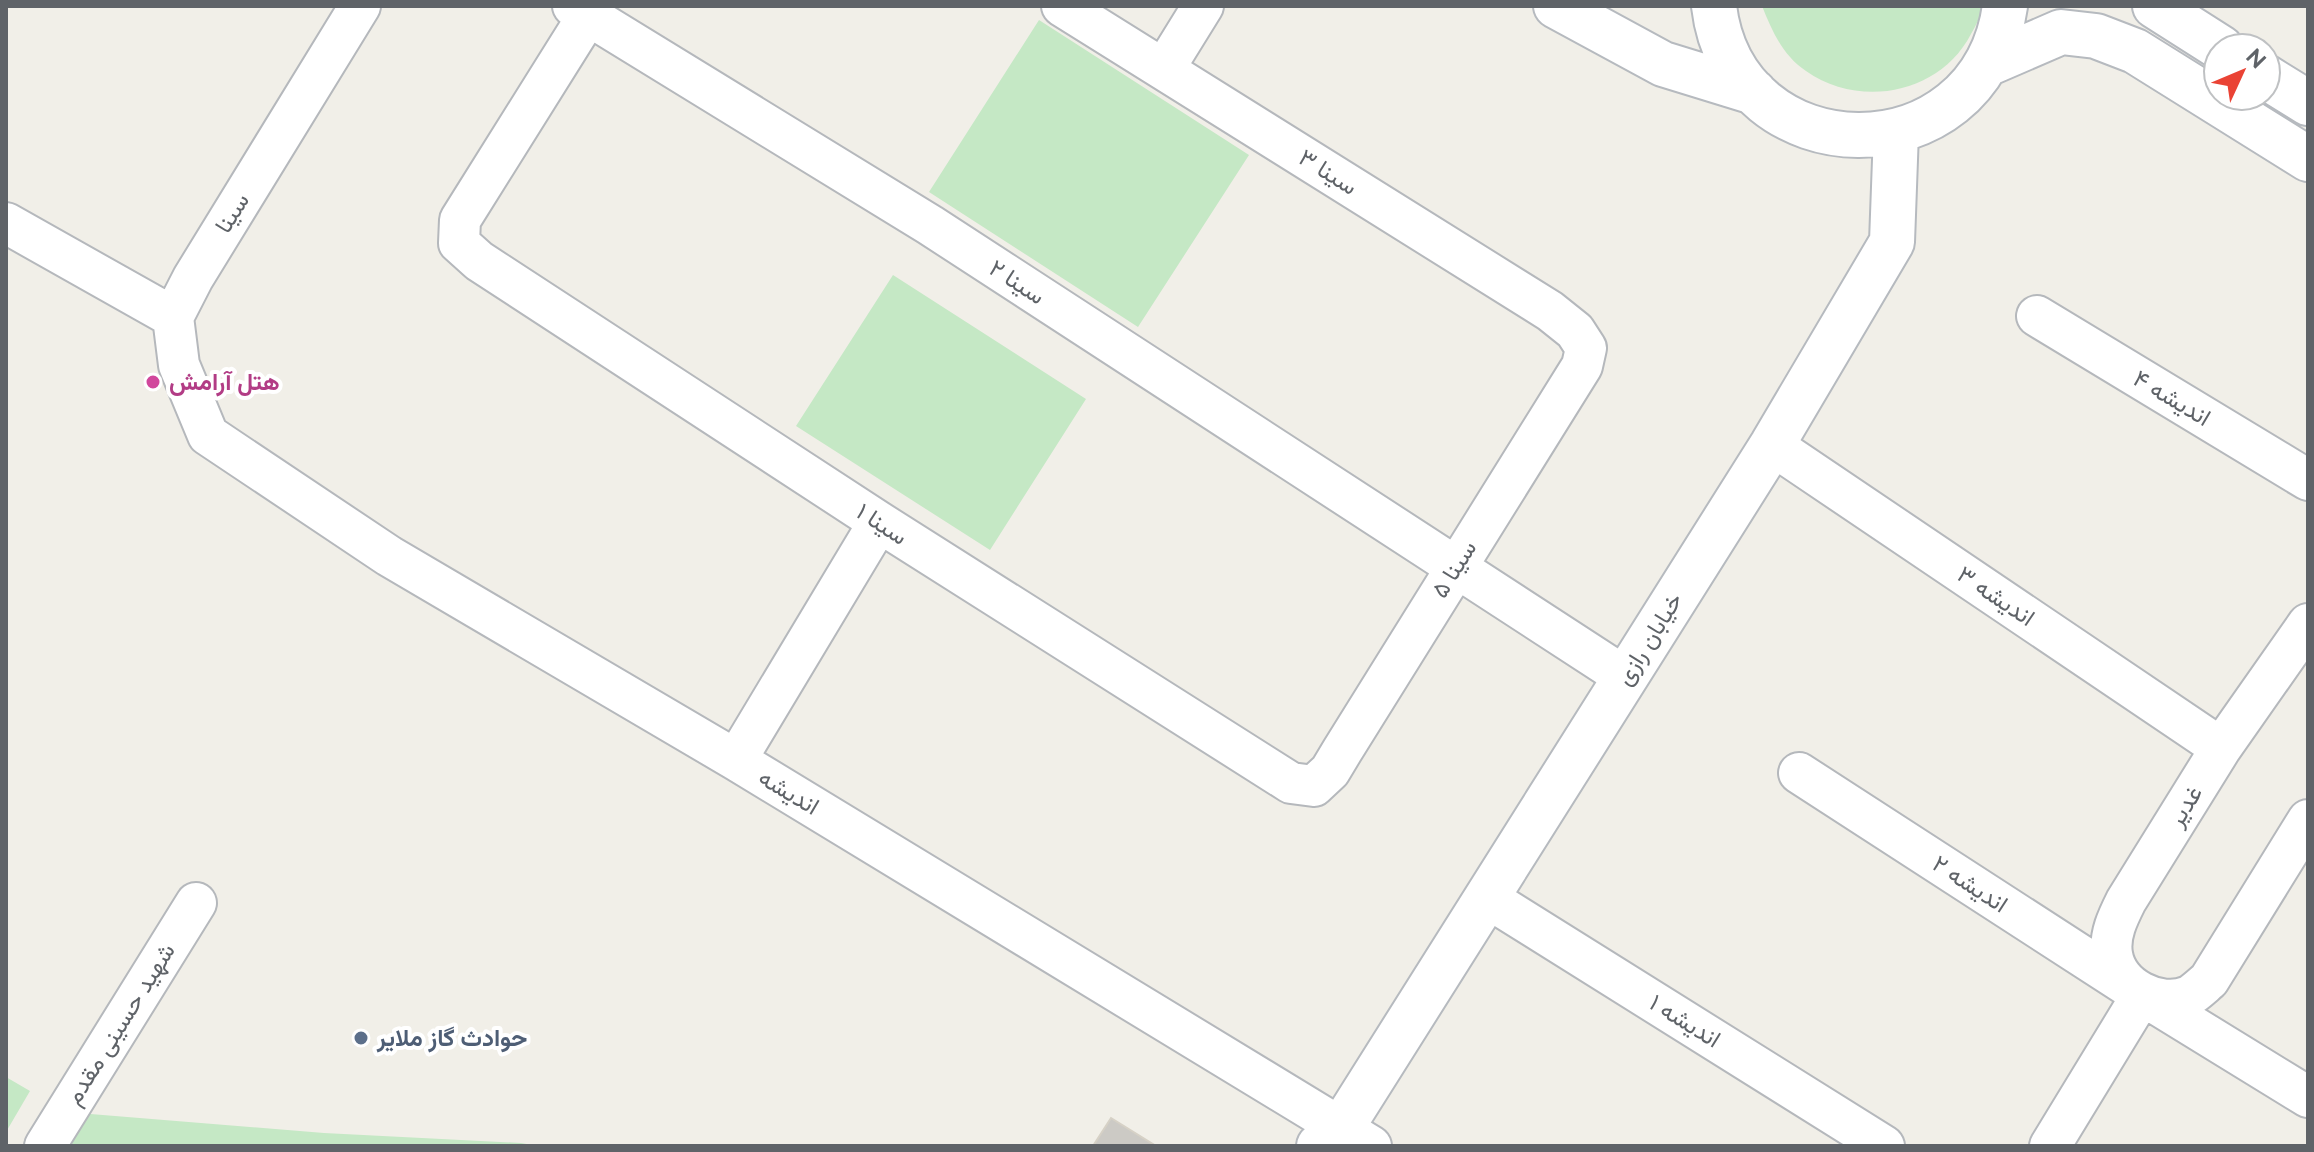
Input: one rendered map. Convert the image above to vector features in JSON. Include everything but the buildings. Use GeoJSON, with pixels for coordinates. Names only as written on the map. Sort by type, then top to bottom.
{"type":"FeatureCollection","features":[{"type":"Feature","properties":{"kind":"main road"},"geometry":{"type":"LineString","coordinates":[[1556,6],[1663,64],[1754,92]]}},
{"type":"Feature","properties":{"kind":"main road"},"geometry":{"type":"LineString","coordinates":[[1714,6],[1716,25],[1731,61],[1754,92],[1784,115],[1820,131],[1858,136],[1896,132],[1932,118],[1963,94],[1987,64],[2002,29],[2005,6]]}},
{"type":"Feature","properties":{"kind":"main road"},"geometry":{"type":"LineString","coordinates":[[2155,6],[2202,36]]}},
{"type":"Feature","properties":{"kind":"main road"},"geometry":{"type":"LineString","coordinates":[[1987,64],[2061,32],[2096,36],[2135,51],[2308,159]]}},
{"type":"Feature","properties":{"kind":"main road"},"geometry":{"type":"LineString","coordinates":[[2282,87],[2308,103]]}},
{"type":"Feature","properties":{"kind":"main road","name":"خیابان رازی"},"geometry":{"type":"LineString","coordinates":[[1342,1141],[1486,897],[1772,445],[1892,242],[1896,132]]}},
{"type":"Feature","properties":{"kind":"street","name":"سینا"},"geometry":{"type":"LineString","coordinates":[[173,317],[193,278],[360,6]]}},
{"type":"Feature","properties":{"kind":"street","name":"سینا ۳"},"geometry":{"type":"LineString","coordinates":[[1062,6],[1550,311],[1575,331],[1586,348]]}},
{"type":"Feature","properties":{"kind":"street"},"geometry":{"type":"LineString","coordinates":[[1164,69],[1203,6]]}},
{"type":"Feature","properties":{"kind":"street","name":"سینا ۱"},"geometry":{"type":"LineString","coordinates":[[585,9],[460,220],[459,243],[479,261],[879,522],[1291,783],[1314,786]]}},
{"type":"Feature","properties":{"kind":"street","name":"سینا ۲"},"geometry":{"type":"LineString","coordinates":[[585,9],[943,234],[1625,677]]}},
{"type":"Feature","properties":{"kind":"street"},"geometry":{"type":"LineString","coordinates":[[6,223],[173,317]]}},
{"type":"Feature","properties":{"kind":"street","name":"اندیشه ۴"},"geometry":{"type":"LineString","coordinates":[[2037,316],[2308,480]]}},
{"type":"Feature","properties":{"kind":"street","name":"اندیشه"},"geometry":{"type":"LineString","coordinates":[[173,317],[179,365],[208,435],[389,556],[736,760],[1342,1141]]}},
{"type":"Feature","properties":{"kind":"street","name":"سینا ۵"},"geometry":{"type":"LineString","coordinates":[[1314,786],[1330,771],[1582,366],[1586,348]]}},
{"type":"Feature","properties":{"kind":"street","name":"اندیشه ۳"},"geometry":{"type":"LineString","coordinates":[[1772,445],[2221,748]]}},
{"type":"Feature","properties":{"kind":"street"},"geometry":{"type":"LineString","coordinates":[[736,760],[879,522]]}},
{"type":"Feature","properties":{"kind":"street","name":"غدیر"},"geometry":{"type":"LineString","coordinates":[[2142,995],[2117,971],[2112,953],[2114,927],[2126,901],[2221,748],[2308,624]]}},
{"type":"Feature","properties":{"kind":"street","name":"اندیشه ۲"},"geometry":{"type":"LineString","coordinates":[[1799,773],[2142,995]]}},
{"type":"Feature","properties":{"kind":"street"},"geometry":{"type":"LineString","coordinates":[[2142,995],[2171,1000],[2190,995],[2209,980],[2308,820]]}},
{"type":"Feature","properties":{"kind":"street","name":"اندیشه ۱"},"geometry":{"type":"LineString","coordinates":[[1486,897],[1884,1146]]}},
{"type":"Feature","properties":{"kind":"street","name":"شهید حسینی مقدم"},"geometry":{"type":"LineString","coordinates":[[45,1146],[196,903]]}},
{"type":"Feature","properties":{"kind":"street"},"geometry":{"type":"LineString","coordinates":[[2142,995],[2308,1097]]}},
{"type":"Feature","properties":{"kind":"street"},"geometry":{"type":"LineString","coordinates":[[2050,1146],[2142,995]]}},
{"type":"Feature","properties":{"kind":"green space"},"geometry":{"type":"Polygon","coordinates":[[[1762,6],[1982,6],[1971,34],[1957,54],[1940,70],[1919,82],[1874,92],[1850,90],[1827,83],[1798,65],[1779,42],[1762,6]]]}},
{"type":"Feature","properties":{"kind":"green space"},"geometry":{"type":"Polygon","coordinates":[[[1039,20],[1249,155],[1138,327],[929,192],[1039,20]]]}},
{"type":"Feature","properties":{"kind":"green space"},"geometry":{"type":"Polygon","coordinates":[[[893,275],[1086,399],[990,550],[796,426],[893,275]]]}},
{"type":"Feature","properties":{"kind":"green space"},"geometry":{"type":"Polygon","coordinates":[[[6,1077],[30,1091],[6,1132],[6,1077]]]}},
{"type":"Feature","properties":{"kind":"green space"},"geometry":{"type":"Polygon","coordinates":[[[66,1112],[324,1133],[538,1146],[51,1146],[66,1112]]]}},
{"type":"Feature","properties":{"kind":"place","name":"هتل آرامش"},"geometry":{"type":"Point","coordinates":[153,382]}},
{"type":"Feature","properties":{"kind":"place","name":"حوادث گاز ملایر"},"geometry":{"type":"Point","coordinates":[361,1038]}}]}
